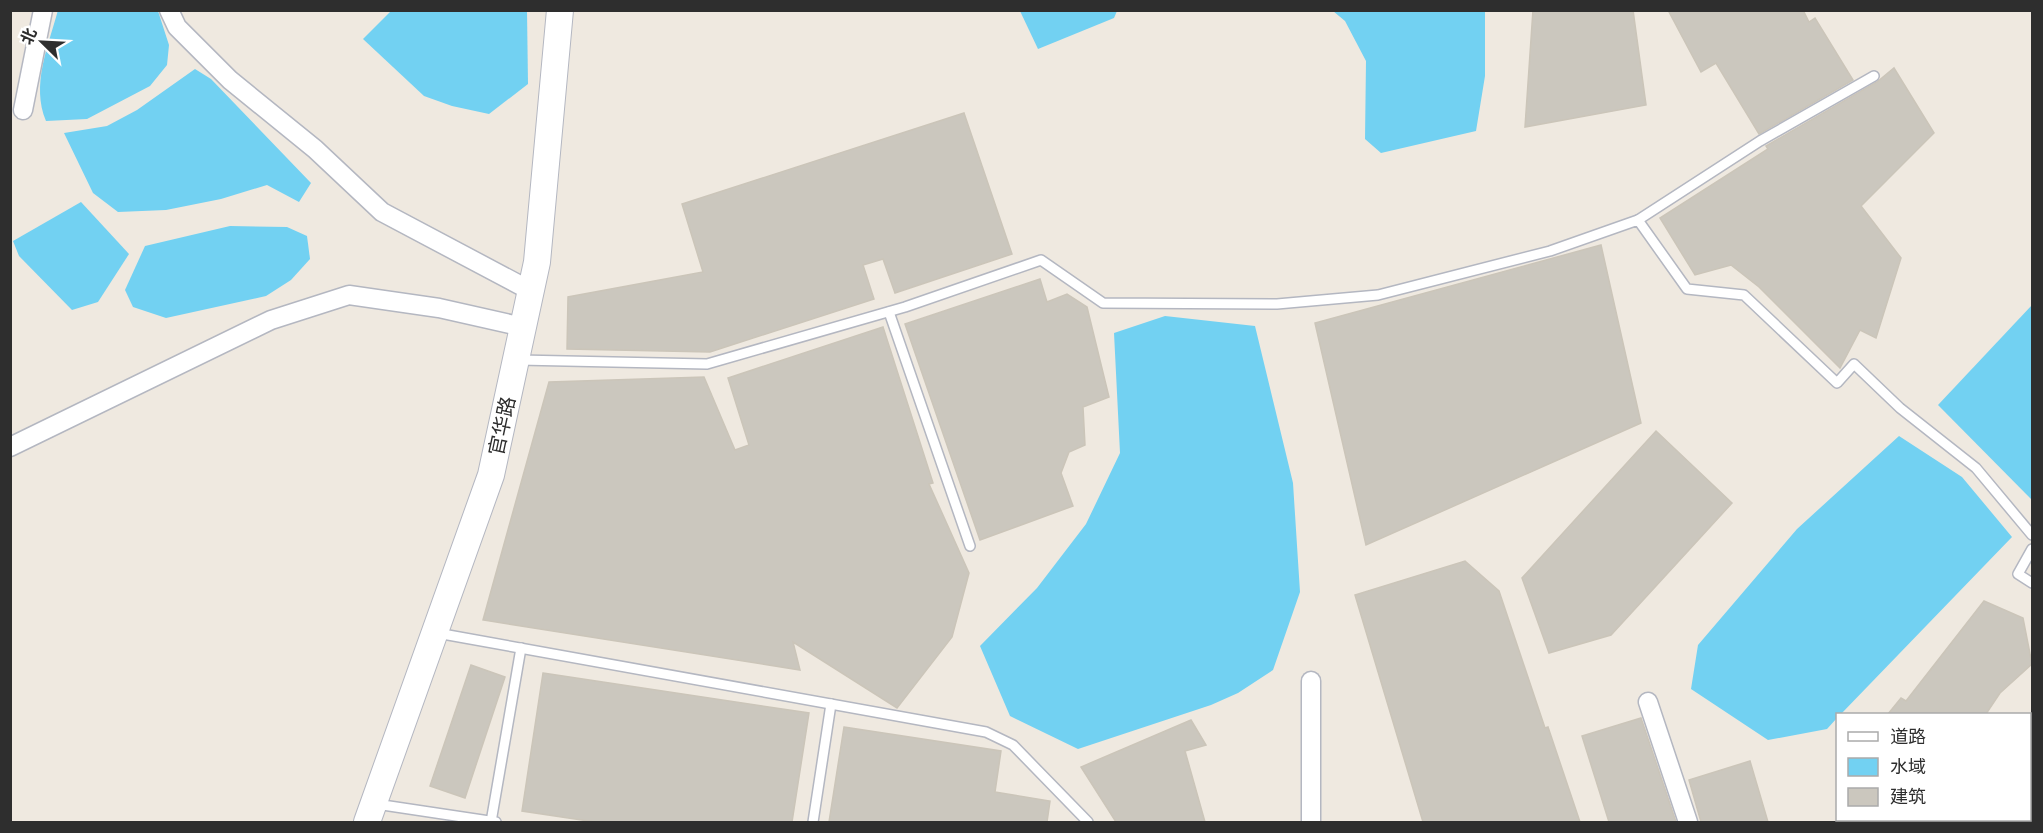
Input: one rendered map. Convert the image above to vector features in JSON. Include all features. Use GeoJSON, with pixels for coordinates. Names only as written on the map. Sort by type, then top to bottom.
{"type":"FeatureCollection","features":[{"type":"Feature","properties":{"kind":"main road","name":"官华路"},"geometry":{"type":"LineString","coordinates":[[370,813],[491,475],[537,262],[560,10]]}},
{"type":"Feature","properties":{"kind":"street"},"geometry":{"type":"LineString","coordinates":[[23,110],[43,10]]}},
{"type":"Feature","properties":{"kind":"street"},"geometry":{"type":"LineString","coordinates":[[169,10],[177,27],[230,80],[315,149],[382,212],[531,291]]}},
{"type":"Feature","properties":{"kind":"street"},"geometry":{"type":"LineString","coordinates":[[10,447],[271,320],[349,295],[439,308],[523,327]]}},
{"type":"Feature","properties":{"kind":"street"},"geometry":{"type":"LineString","coordinates":[[1311,681],[1311,822]]}},
{"type":"Feature","properties":{"kind":"street"},"geometry":{"type":"LineString","coordinates":[[1648,702],[1688,822]]}},
{"type":"Feature","properties":{"kind":"lane"},"geometry":{"type":"LineString","coordinates":[[516,360],[707,364],[889,312],[1041,260],[1103,303],[1277,304],[1378,295],[1550,251],[1638,220],[1760,141],[1874,76]]}},
{"type":"Feature","properties":{"kind":"lane"},"geometry":{"type":"LineString","coordinates":[[1638,220],[1688,288],[1744,295],[1837,383],[1854,364],[1900,408],[1976,468],[2032,535]]}},
{"type":"Feature","properties":{"kind":"lane"},"geometry":{"type":"LineString","coordinates":[[889,312],[970,546]]}},
{"type":"Feature","properties":{"kind":"lane"},"geometry":{"type":"LineString","coordinates":[[2032,549],[2018,574],[2032,583]]}},
{"type":"Feature","properties":{"kind":"lane"},"geometry":{"type":"LineString","coordinates":[[435,632],[986,732],[1013,745],[1088,822]]}},
{"type":"Feature","properties":{"kind":"lane"},"geometry":{"type":"LineString","coordinates":[[370,813],[494,822],[521,648]]}},
{"type":"Feature","properties":{"kind":"lane"},"geometry":{"type":"LineString","coordinates":[[813,822],[831,704]]}},
{"type":"Feature","properties":{"kind":"water"},"geometry":{"type":"Polygon","coordinates":[[[58,10],[158,11],[169,45],[167,65],[150,86],[87,119],[46,121],[40,94],[41,80],[58,10]]]}},
{"type":"Feature","properties":{"kind":"water"},"geometry":{"type":"Polygon","coordinates":[[[391,11],[527,11],[528,84],[489,114],[452,106],[424,96],[363,39],[391,11]]]}},
{"type":"Feature","properties":{"kind":"water"},"geometry":{"type":"Polygon","coordinates":[[[1020,11],[1117,11],[1114,18],[1038,49],[1020,11]]]}},
{"type":"Feature","properties":{"kind":"water"},"geometry":{"type":"Polygon","coordinates":[[[1333,11],[1485,11],[1485,76],[1476,131],[1381,153],[1365,139],[1366,61],[1345,21],[1333,11]]]}},
{"type":"Feature","properties":{"kind":"water"},"geometry":{"type":"Polygon","coordinates":[[[195,69],[211,79],[311,183],[299,202],[267,185],[221,199],[166,210],[118,212],[93,193],[64,133],[107,126],[137,110],[195,69]]]}},
{"type":"Feature","properties":{"kind":"water"},"geometry":{"type":"Polygon","coordinates":[[[81,202],[129,254],[98,302],[72,310],[19,256],[13,241],[81,202]]]}},
{"type":"Feature","properties":{"kind":"water"},"geometry":{"type":"Polygon","coordinates":[[[230,226],[287,227],[307,236],[310,259],[291,280],[266,296],[166,318],[133,307],[125,290],[145,246],[230,226]]]}},
{"type":"Feature","properties":{"kind":"water"},"geometry":{"type":"Polygon","coordinates":[[[2032,305],[2032,500],[1938,405],[2032,305]]]}},
{"type":"Feature","properties":{"kind":"water"},"geometry":{"type":"Polygon","coordinates":[[[1165,316],[1255,326],[1293,483],[1300,592],[1273,670],[1238,693],[1211,705],[1078,749],[1010,716],[980,646],[1037,588],[1086,524],[1120,453],[1114,333],[1165,316]]]}},
{"type":"Feature","properties":{"kind":"water"},"geometry":{"type":"Polygon","coordinates":[[[1899,436],[1962,477],[2012,537],[1842,713],[1836,713],[1836,719],[1827,729],[1768,740],[1691,689],[1698,645],[1797,529],[1899,436]]]}},
{"type":"Feature","properties":{"kind":"building"},"geometry":{"type":"Polygon","coordinates":[[[1533,10],[1633,10],[1646,105],[1525,127],[1533,10]]]}},
{"type":"Feature","properties":{"kind":"building"},"geometry":{"type":"Polygon","coordinates":[[[1668,10],[1803,10],[1809,22],[1815,18],[1853,80],[1759,134],[1716,63],[1701,72],[1668,10]]]}},
{"type":"Feature","properties":{"kind":"building"},"geometry":{"type":"Polygon","coordinates":[[[1894,68],[1934,133],[1861,206],[1901,258],[1876,338],[1860,330],[1840,368],[1759,287],[1731,265],[1695,275],[1660,218],[1768,149],[1766,146],[1877,82],[1894,68]]]}},
{"type":"Feature","properties":{"kind":"building"},"geometry":{"type":"Polygon","coordinates":[[[964,113],[1012,254],[895,293],[883,259],[863,265],[874,299],[710,352],[567,349],[568,297],[703,272],[682,204],[964,113]]]}},
{"type":"Feature","properties":{"kind":"building"},"geometry":{"type":"Polygon","coordinates":[[[1601,245],[1641,423],[1366,545],[1315,323],[1601,245]]]}},
{"type":"Feature","properties":{"kind":"building"},"geometry":{"type":"Polygon","coordinates":[[[1040,279],[1047,302],[1067,294],[1087,307],[1109,397],[1083,407],[1085,445],[1069,452],[1061,473],[1073,506],[980,540],[905,324],[1040,279]]]}},
{"type":"Feature","properties":{"kind":"building"},"geometry":{"type":"Polygon","coordinates":[[[883,327],[933,483],[929,484],[969,573],[952,637],[897,708],[793,642],[800,670],[483,620],[549,382],[704,377],[735,450],[749,445],[728,378],[883,327]]]}},
{"type":"Feature","properties":{"kind":"building"},"geometry":{"type":"Polygon","coordinates":[[[1656,431],[1732,503],[1611,635],[1549,653],[1522,578],[1656,431]]]}},
{"type":"Feature","properties":{"kind":"building"},"geometry":{"type":"Polygon","coordinates":[[[1465,561],[1499,591],[1545,728],[1548,727],[1580,822],[1423,822],[1355,595],[1465,561]]]}},
{"type":"Feature","properties":{"kind":"building"},"geometry":{"type":"Polygon","coordinates":[[[1984,601],[2023,618],[2032,664],[2000,693],[1987,713],[1889,713],[1901,698],[1906,701],[1984,601]]]}},
{"type":"Feature","properties":{"kind":"building"},"geometry":{"type":"Polygon","coordinates":[[[471,665],[505,677],[465,798],[430,786],[471,665]]]}},
{"type":"Feature","properties":{"kind":"building"},"geometry":{"type":"Polygon","coordinates":[[[543,673],[809,713],[792,822],[595,822],[522,811],[543,673]]]}},
{"type":"Feature","properties":{"kind":"building"},"geometry":{"type":"Polygon","coordinates":[[[1641,718],[1676,822],[1609,822],[1582,736],[1641,718]]]}},
{"type":"Feature","properties":{"kind":"building"},"geometry":{"type":"Polygon","coordinates":[[[1191,720],[1206,745],[1185,751],[1205,822],[1116,822],[1081,767],[1191,720]]]}},
{"type":"Feature","properties":{"kind":"building"},"geometry":{"type":"Polygon","coordinates":[[[844,727],[1001,751],[995,792],[1050,801],[1047,822],[829,822],[844,727]]]}},
{"type":"Feature","properties":{"kind":"building"},"geometry":{"type":"Polygon","coordinates":[[[1750,761],[1768,822],[1701,822],[1689,780],[1750,761]]]}}]}
